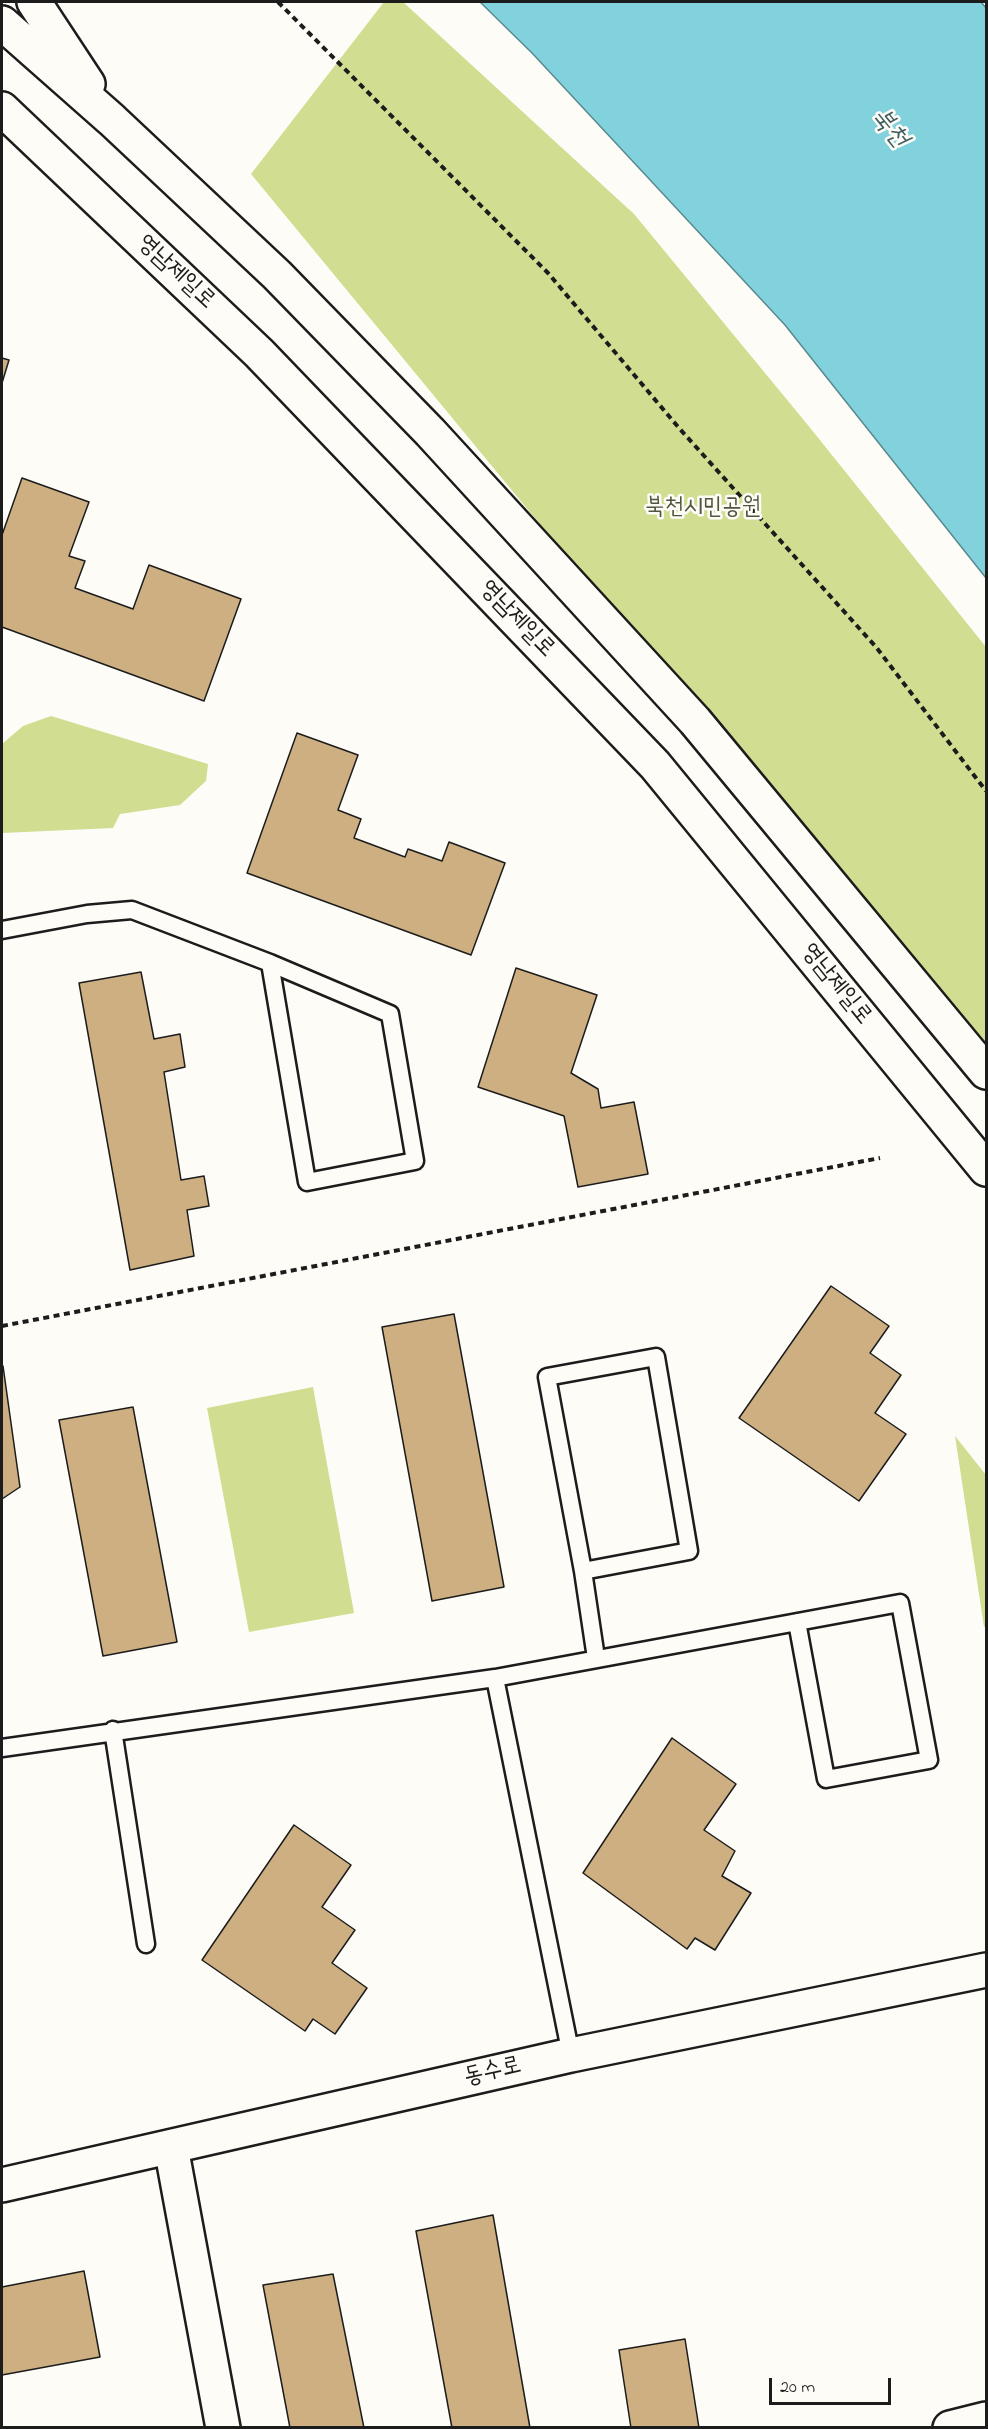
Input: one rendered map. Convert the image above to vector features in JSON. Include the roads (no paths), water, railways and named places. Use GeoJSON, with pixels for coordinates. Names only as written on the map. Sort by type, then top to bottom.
{"type":"FeatureCollection","features":[{"type":"Feature","properties":{"kind":"street"},"geometry":{"type":"LineString","coordinates":[[34,2],[112,120]]}},
{"type":"Feature","properties":{"kind":"street"},"geometry":{"type":"LineString","coordinates":[[2,23],[112,120],[277,275],[478,484],[695,721],[987,1072]]}},
{"type":"Feature","properties":{"kind":"street","name":"영남제일로"},"geometry":{"type":"LineString","coordinates":[[2,109],[260,353],[655,765],[987,1169]]}},
{"type":"Feature","properties":{"kind":"street","name":"동수로"},"geometry":{"type":"LineString","coordinates":[[2,2185],[571,2055],[987,1970]]}},
{"type":"Feature","properties":{"kind":"street"},"geometry":{"type":"LineString","coordinates":[[171,2147],[223,2427]]}},
{"type":"Feature","properties":{"kind":"street"},"geometry":{"type":"LineString","coordinates":[[950,2427],[987,2420]]}},
{"type":"Feature","properties":{"kind":"lane"},"geometry":{"type":"LineString","coordinates":[[2,930],[87,914],[132,910],[270,963],[390,1014],[415,1161],[307,1182],[270,963]]}},
{"type":"Feature","properties":{"kind":"lane"},"geometry":{"type":"LineString","coordinates":[[583,1571],[689,1551],[656,1357],[547,1377],[583,1571],[596,1658]]}},
{"type":"Feature","properties":{"kind":"lane"},"geometry":{"type":"LineString","coordinates":[[2,1748],[113,1730],[495,1678],[596,1658],[900,1603],[929,1760],[826,1779],[797,1622]]}},
{"type":"Feature","properties":{"kind":"lane"},"geometry":{"type":"LineString","coordinates":[[495,1678],[571,2055]]}},
{"type":"Feature","properties":{"kind":"lane"},"geometry":{"type":"LineString","coordinates":[[113,1730],[146,1944]]}},
{"type":"Feature","properties":{"kind":"water","name":"북천"},"geometry":{"type":"Polygon","coordinates":[[[480,2],[981,2],[986,8],[986,578],[785,325],[532,53],[480,2]]]}},
{"type":"Feature","properties":{"kind":"park label","name":"북천시민공원"},"geometry":{"type":"Point","coordinates":[703,509]}}]}
